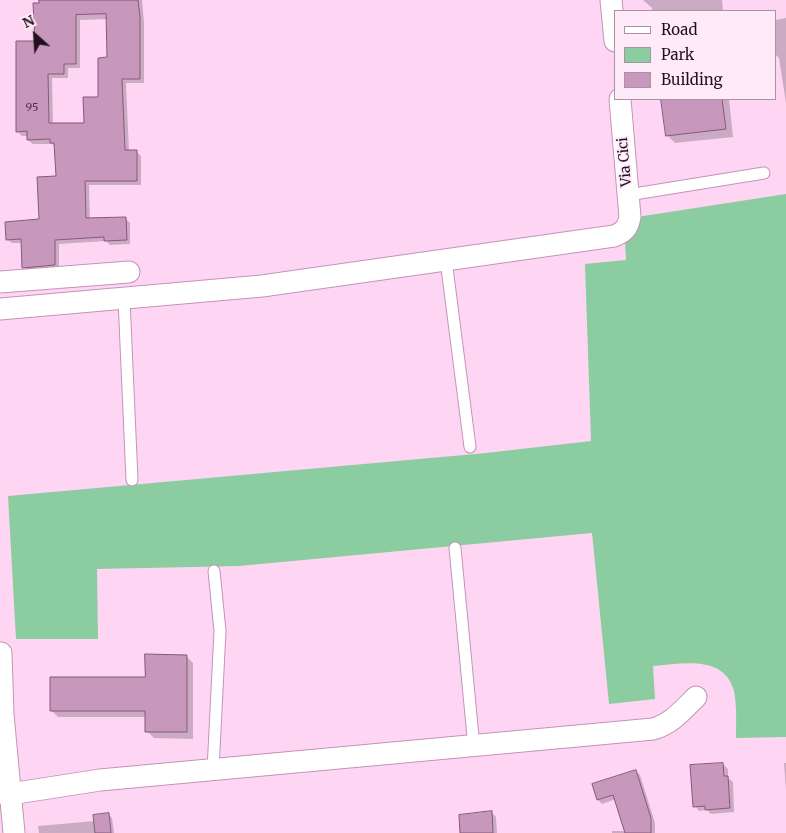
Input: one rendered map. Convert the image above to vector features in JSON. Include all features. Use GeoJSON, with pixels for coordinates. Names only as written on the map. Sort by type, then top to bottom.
{"type":"FeatureCollection","features":[{"type":"Feature","properties":{"kind":"street"},"geometry":{"type":"LineString","coordinates":[[610,0],[614,32]]}},
{"type":"Feature","properties":{"kind":"street","name":"Via Cici"},"geometry":{"type":"LineString","coordinates":[[446,260],[614,236],[623,233],[628,226],[630,217],[620,100]]}},
{"type":"Feature","properties":{"kind":"street"},"geometry":{"type":"LineString","coordinates":[[0,309],[271,285],[446,260]]}},
{"type":"Feature","properties":{"kind":"street"},"geometry":{"type":"LineString","coordinates":[[0,282],[129,272]]}},
{"type":"Feature","properties":{"kind":"street"},"geometry":{"type":"LineString","coordinates":[[1,653],[5,794],[14,833]]}},
{"type":"Feature","properties":{"kind":"street"},"geometry":{"type":"LineString","coordinates":[[5,794],[100,780],[653,730],[674,719],[696,697]]}},
{"type":"Feature","properties":{"kind":"lane"},"geometry":{"type":"LineString","coordinates":[[628,195],[764,173]]}},
{"type":"Feature","properties":{"kind":"lane"},"geometry":{"type":"LineString","coordinates":[[446,260],[470,447]]}},
{"type":"Feature","properties":{"kind":"lane"},"geometry":{"type":"LineString","coordinates":[[124,299],[132,480]]}},
{"type":"Feature","properties":{"kind":"lane"},"geometry":{"type":"LineString","coordinates":[[455,548],[474,747]]}},
{"type":"Feature","properties":{"kind":"lane"},"geometry":{"type":"LineString","coordinates":[[213,770],[220,631],[214,571]]}},
{"type":"Feature","properties":{"kind":"green space"},"geometry":{"type":"Polygon","coordinates":[[[786,194],[786,737],[736,738],[734,691],[729,679],[721,671],[711,666],[688,663],[653,666],[655,699],[609,704],[592,533],[239,566],[97,569],[98,639],[16,639],[8,496],[486,453],[591,441],[585,264],[626,260],[624,219],[786,194]]]}},
{"type":"Feature","properties":{"kind":"building"},"geometry":{"type":"Polygon","coordinates":[[[39,0],[138,0],[140,17],[140,79],[122,79],[125,150],[137,150],[137,181],[85,181],[86,218],[126,217],[127,240],[104,241],[104,237],[55,240],[55,265],[22,268],[21,239],[6,240],[5,222],[39,219],[37,177],[56,176],[54,143],[50,143],[50,139],[27,140],[27,131],[16,132],[16,41],[35,41],[33,3],[39,3],[39,0]],[[106,14],[76,15],[76,64],[64,64],[64,74],[48,74],[49,123],[84,123],[83,97],[98,97],[98,58],[107,57],[106,14]]]}},
{"type":"Feature","properties":{"kind":"building"},"geometry":{"type":"Polygon","coordinates":[[[661,100],[722,100],[726,129],[666,136],[661,100]]]}},
{"type":"Feature","properties":{"kind":"building"},"geometry":{"type":"Polygon","coordinates":[[[145,654],[187,655],[187,732],[145,732],[145,711],[50,711],[50,677],[145,677],[145,654]]]}},
{"type":"Feature","properties":{"kind":"building"},"geometry":{"type":"Polygon","coordinates":[[[723,763],[724,776],[728,776],[730,808],[705,810],[705,806],[693,807],[690,765],[723,763]]]}},
{"type":"Feature","properties":{"kind":"building"},"geometry":{"type":"Polygon","coordinates":[[[636,770],[651,818],[651,833],[625,833],[613,795],[597,800],[592,784],[636,770]]]}},
{"type":"Feature","properties":{"kind":"building"},"geometry":{"type":"Polygon","coordinates":[[[492,811],[493,833],[460,833],[459,815],[492,811]]]}},
{"type":"Feature","properties":{"kind":"building"},"geometry":{"type":"Polygon","coordinates":[[[109,813],[111,833],[95,833],[93,815],[109,813]]]}}]}
